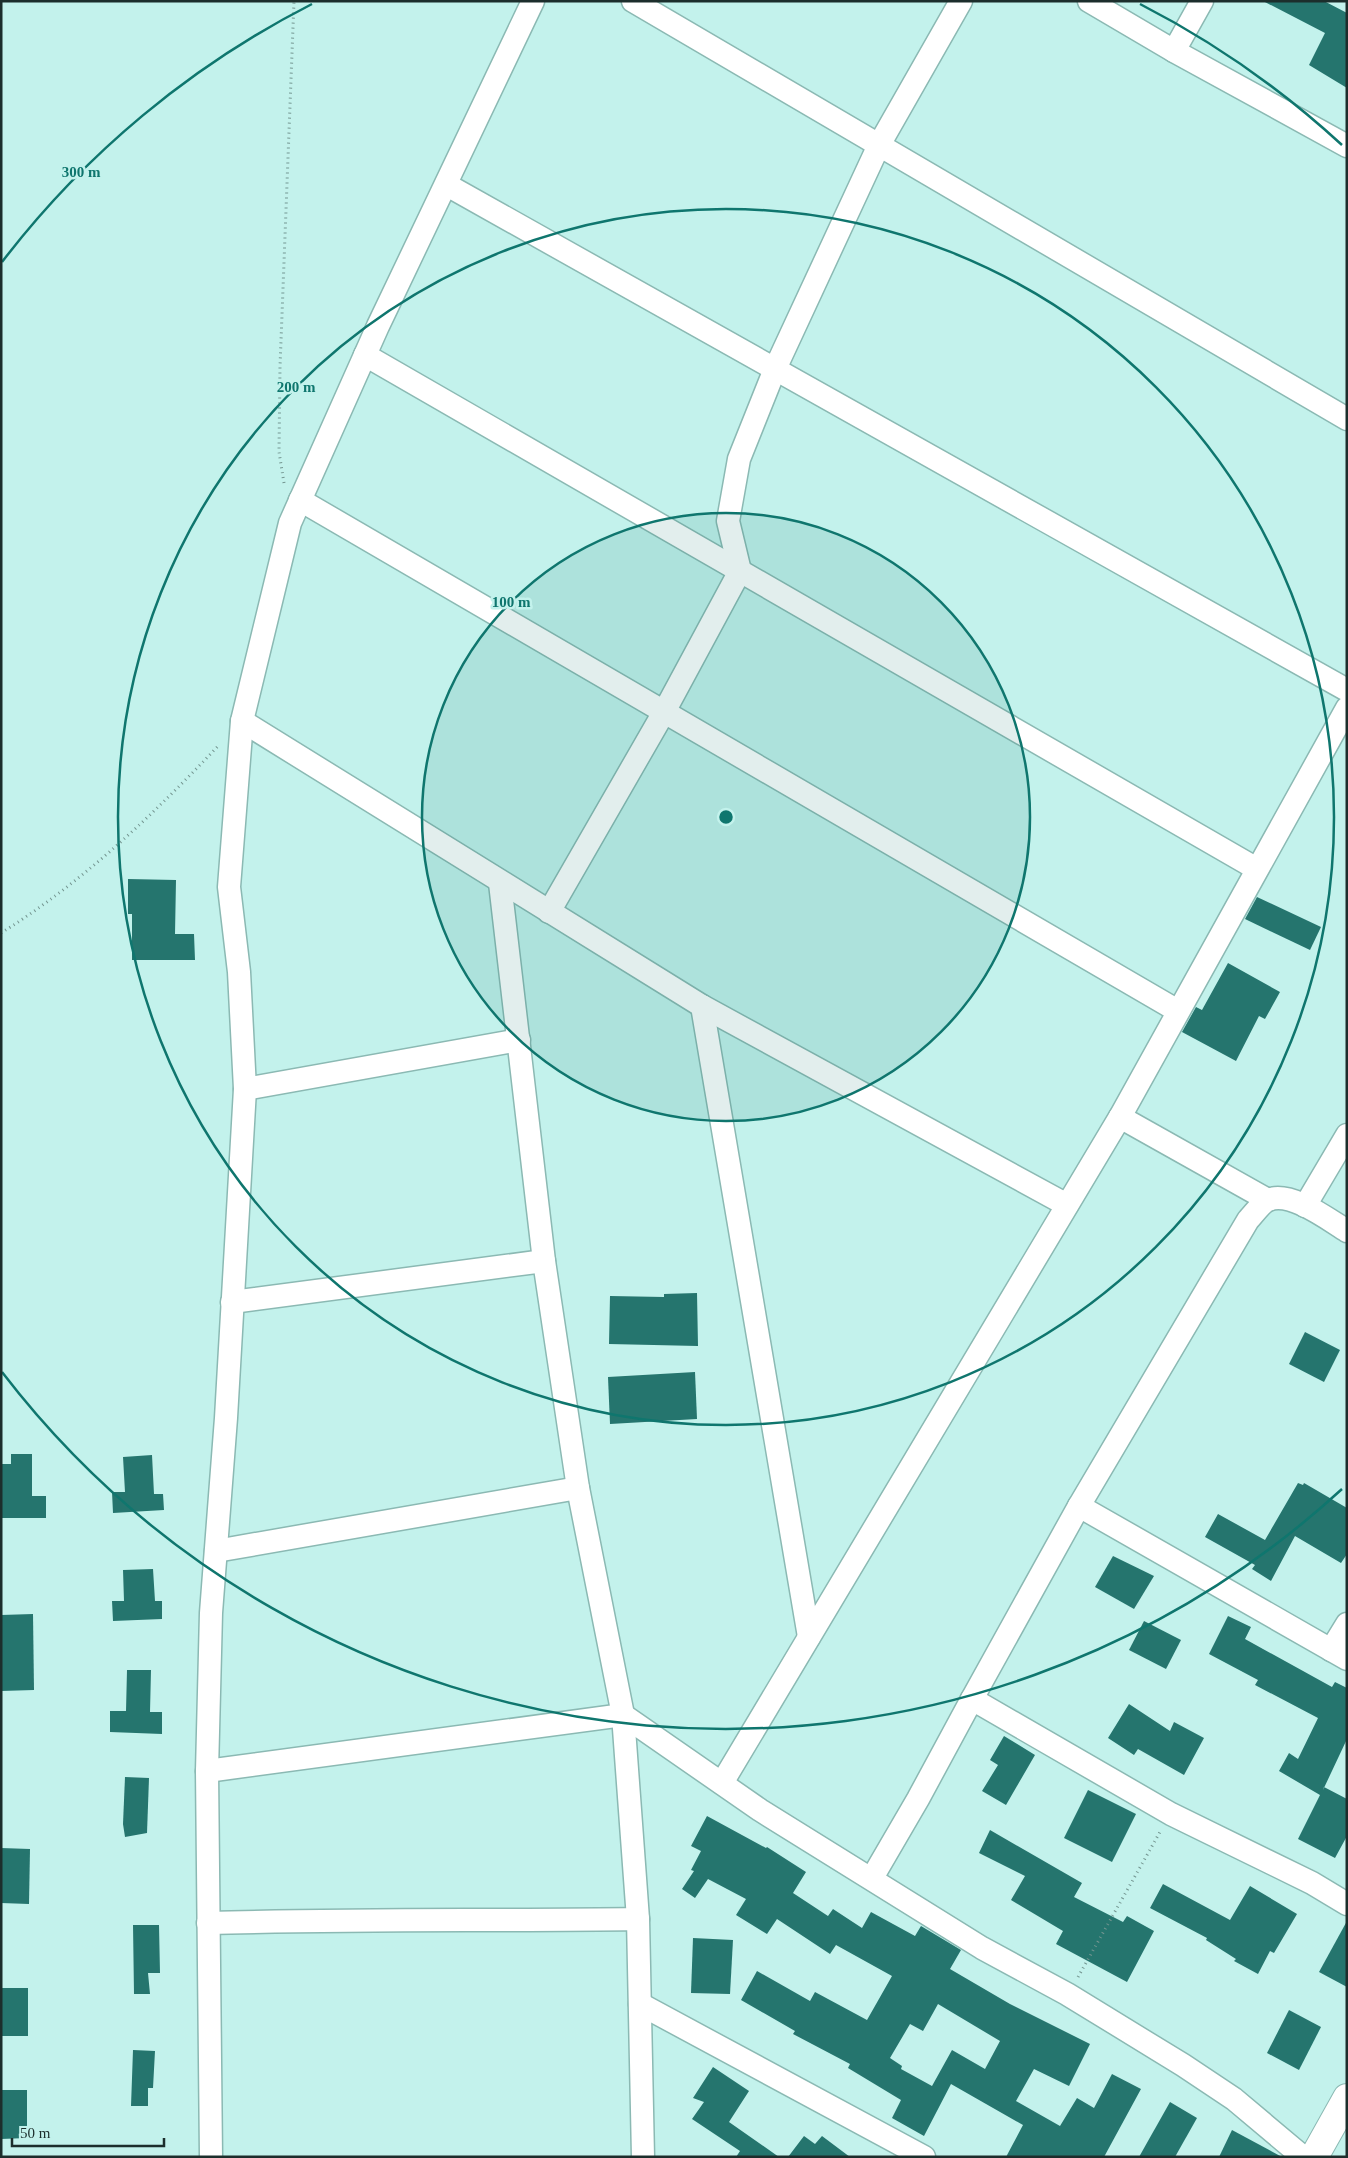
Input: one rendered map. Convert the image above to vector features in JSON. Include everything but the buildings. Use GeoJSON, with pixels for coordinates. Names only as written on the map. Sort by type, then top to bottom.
{"type":"FeatureCollection","features":[{"type":"Feature","properties":{"kind":"street"},"geometry":{"type":"LineString","coordinates":[[211,2157],[207,1771],[211,1613],[246,1089],[239,972],[229,887],[242,721],[290,523],[292,494],[365,355],[533,1]]}},
{"type":"Feature","properties":{"kind":"street"},"geometry":{"type":"LineString","coordinates":[[633,1],[1347,419]]}},
{"type":"Feature","properties":{"kind":"street"},"geometry":{"type":"LineString","coordinates":[[549,912],[664,712],[740,571],[728,521],[739,460],[775,369],[879,145],[961,1]]}},
{"type":"Feature","properties":{"kind":"street"},"geometry":{"type":"LineString","coordinates":[[1089,1],[1174,51],[1347,146]]}},
{"type":"Feature","properties":{"kind":"street"},"geometry":{"type":"LineString","coordinates":[[1174,51],[1202,1]]}},
{"type":"Feature","properties":{"kind":"street"},"geometry":{"type":"LineString","coordinates":[[447,185],[1347,690]]}},
{"type":"Feature","properties":{"kind":"street"},"geometry":{"type":"LineString","coordinates":[[365,355],[1257,869]]}},
{"type":"Feature","properties":{"kind":"street"},"geometry":{"type":"LineString","coordinates":[[292,494],[1178,1011]]}},
{"type":"Feature","properties":{"kind":"street"},"geometry":{"type":"LineString","coordinates":[[722,1783],[1120,1117],[1347,708]]}},
{"type":"Feature","properties":{"kind":"street"},"geometry":{"type":"LineString","coordinates":[[242,721],[500,883],[702,1006],[1067,1205]]}},
{"type":"Feature","properties":{"kind":"street"},"geometry":{"type":"LineString","coordinates":[[500,883],[544,1261],[578,1488],[623,1715],[638,1919],[643,2157]]}},
{"type":"Feature","properties":{"kind":"street"},"geometry":{"type":"LineString","coordinates":[[702,1006],[809,1637]]}},
{"type":"Feature","properties":{"kind":"street"},"geometry":{"type":"LineString","coordinates":[[246,1089],[519,1040]]}},
{"type":"Feature","properties":{"kind":"street"},"geometry":{"type":"LineString","coordinates":[[1120,1117],[1268,1200],[1286,1199],[1305,1206],[1347,1231]]}},
{"type":"Feature","properties":{"kind":"street"},"geometry":{"type":"LineString","coordinates":[[1305,1206],[1347,1135]]}},
{"type":"Feature","properties":{"kind":"street"},"geometry":{"type":"LineString","coordinates":[[872,1878],[918,1799],[1079,1506],[1248,1220],[1268,1200]]}},
{"type":"Feature","properties":{"kind":"street"},"geometry":{"type":"LineString","coordinates":[[232,1302],[544,1261]]}},
{"type":"Feature","properties":{"kind":"street"},"geometry":{"type":"LineString","coordinates":[[216,1551],[578,1488]]}},
{"type":"Feature","properties":{"kind":"street"},"geometry":{"type":"LineString","coordinates":[[1079,1506],[1339,1655],[1347,1624]]}},
{"type":"Feature","properties":{"kind":"street"},"geometry":{"type":"LineString","coordinates":[[972,1698],[1171,1814],[1312,1883],[1347,1904]]}},
{"type":"Feature","properties":{"kind":"street"},"geometry":{"type":"LineString","coordinates":[[207,1771],[623,1715],[760,1810],[982,1948],[1067,1994],[1234,2099],[1304,2157]]}},
{"type":"Feature","properties":{"kind":"street"},"geometry":{"type":"LineString","coordinates":[[208,1923],[346,1919],[496,1921],[638,1919]]}},
{"type":"Feature","properties":{"kind":"street"},"geometry":{"type":"LineString","coordinates":[[640,2004],[924,2157]]}},
{"type":"Feature","properties":{"kind":"street"},"geometry":{"type":"LineString","coordinates":[[1314,2157],[1347,2098]]}},
{"type":"Feature","properties":{"kind":"path"},"geometry":{"type":"LineString","coordinates":[[292,494],[279,452],[280,367],[294,1]]}},
{"type":"Feature","properties":{"kind":"path"},"geometry":{"type":"LineString","coordinates":[[1,933],[68,888],[186,781],[242,721]]}},
{"type":"Feature","properties":{"kind":"path"},"geometry":{"type":"LineString","coordinates":[[1067,1994],[1171,1814]]}}]}
